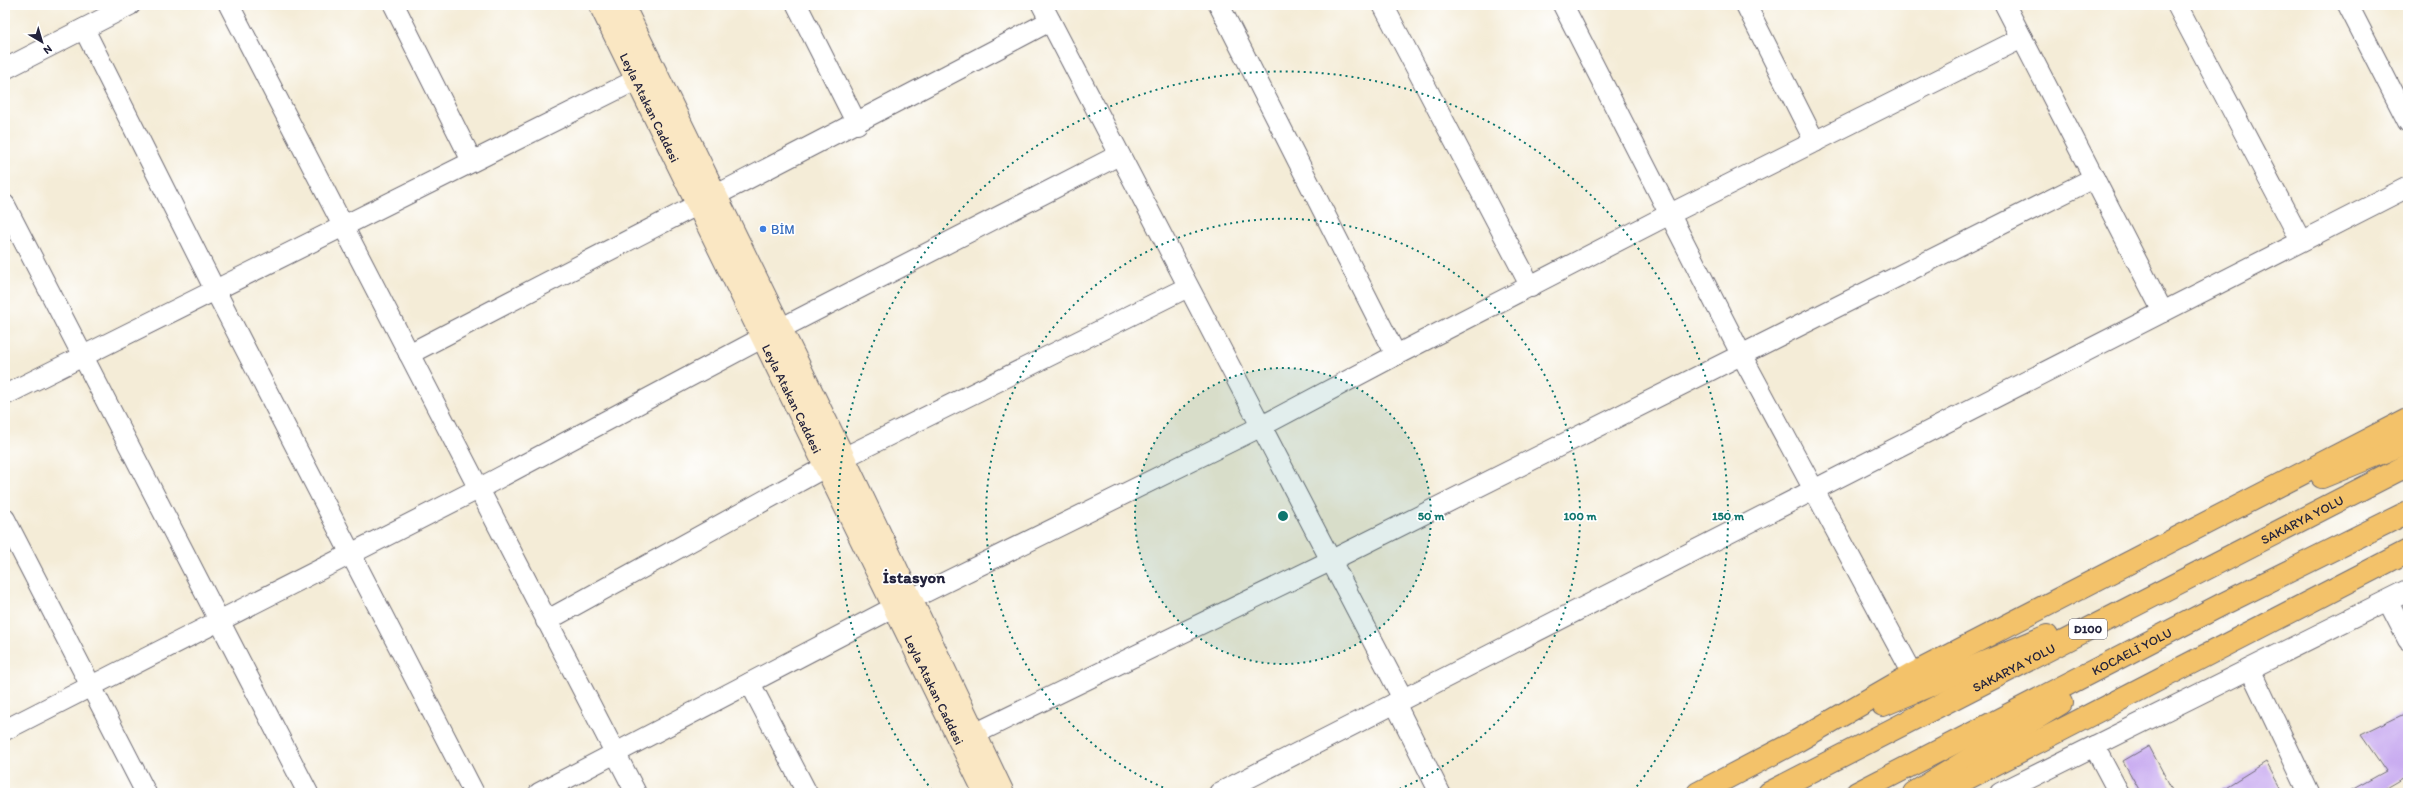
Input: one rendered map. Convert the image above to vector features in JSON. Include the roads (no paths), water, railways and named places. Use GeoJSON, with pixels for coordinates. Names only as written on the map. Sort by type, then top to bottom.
{"type":"FeatureCollection","features":[{"type":"Feature","properties":{"kind":"highway"},"geometry":{"type":"LineString","coordinates":[[1698,793],[1798,741],[1913,674],[2408,419]]}},
{"type":"Feature","properties":{"kind":"highway"},"geometry":{"type":"LineString","coordinates":[[2176,538],[2408,442]]}},
{"type":"Feature","properties":{"kind":"highway","name":"SAKARYA YOLU"},"geometry":{"type":"LineString","coordinates":[[1769,793],[2408,465]]}},
{"type":"Feature","properties":{"kind":"highway","name":"KOCAELİ YOLU"},"geometry":{"type":"LineString","coordinates":[[1857,793],[2223,604],[2408,512]]}},
{"type":"Feature","properties":{"kind":"highway"},"geometry":{"type":"LineString","coordinates":[[1940,793],[2408,551]]}},
{"type":"Feature","properties":{"kind":"highway"},"geometry":{"type":"LineString","coordinates":[[1798,741],[2216,564]]}},
{"type":"Feature","properties":{"kind":"highway"},"geometry":{"type":"LineString","coordinates":[[1914,793],[2223,604]]}},
{"type":"Feature","properties":{"kind":"main road","name":"Leyla Atakan Caddesi"},"geometry":{"type":"LineString","coordinates":[[600,5],[646,75],[835,462],[901,604],[967,738],[1003,793]]}},
{"type":"Feature","properties":{"kind":"main road","name":"Leyla Atakan Caddesi"},"geometry":{"type":"LineString","coordinates":[[623,5],[646,75]]}},
{"type":"Feature","properties":{"kind":"main road","name":"Leyla Atakan Caddesi"},"geometry":{"type":"LineString","coordinates":[[967,738],[985,793]]}},
{"type":"Feature","properties":{"kind":"street"},"geometry":{"type":"LineString","coordinates":[[5,69],[130,5]]}},
{"type":"Feature","properties":{"kind":"street"},"geometry":{"type":"LineString","coordinates":[[229,5],[614,754],[636,793]]}},
{"type":"Feature","properties":{"kind":"street"},"geometry":{"type":"LineString","coordinates":[[394,5],[472,161]]}},
{"type":"Feature","properties":{"kind":"street"},"geometry":{"type":"LineString","coordinates":[[797,5],[857,124]]}},
{"type":"Feature","properties":{"kind":"street"},"geometry":{"type":"LineString","coordinates":[[1219,5],[1396,355]]}},
{"type":"Feature","properties":{"kind":"street"},"geometry":{"type":"LineString","coordinates":[[1383,5],[1531,287]]}},
{"type":"Feature","properties":{"kind":"street"},"geometry":{"type":"LineString","coordinates":[[1563,5],[1742,356],[1913,674]]}},
{"type":"Feature","properties":{"kind":"street"},"geometry":{"type":"LineString","coordinates":[[1746,5],[1815,142]]}},
{"type":"Feature","properties":{"kind":"street"},"geometry":{"type":"LineString","coordinates":[[2004,5],[2164,312]]}},
{"type":"Feature","properties":{"kind":"street"},"geometry":{"type":"LineString","coordinates":[[2177,5],[2301,241]]}},
{"type":"Feature","properties":{"kind":"street"},"geometry":{"type":"LineString","coordinates":[[2348,5],[2408,122]]}},
{"type":"Feature","properties":{"kind":"street"},"geometry":{"type":"LineString","coordinates":[[409,354],[707,199],[857,124],[1046,13],[1330,561],[1399,701],[1440,793]]}},
{"type":"Feature","properties":{"kind":"street"},"geometry":{"type":"LineString","coordinates":[[84,29],[215,290],[474,793]]}},
{"type":"Feature","properties":{"kind":"street"},"geometry":{"type":"LineString","coordinates":[[539,793],[901,604],[1260,427],[1670,214],[2022,38]]}},
{"type":"Feature","properties":{"kind":"street"},"geometry":{"type":"LineString","coordinates":[[5,395],[646,75]]}},
{"type":"Feature","properties":{"kind":"street"},"geometry":{"type":"LineString","coordinates":[[5,730],[478,489],[772,333],[1119,155]]}},
{"type":"Feature","properties":{"kind":"street"},"geometry":{"type":"LineString","coordinates":[[967,738],[1330,561],[1742,356],[2094,178]]}},
{"type":"Feature","properties":{"kind":"street"},"geometry":{"type":"LineString","coordinates":[[1219,793],[2408,187]]}},
{"type":"Feature","properties":{"kind":"street"},"geometry":{"type":"LineString","coordinates":[[5,205],[308,793]]}},
{"type":"Feature","properties":{"kind":"street"},"geometry":{"type":"LineString","coordinates":[[546,621],[835,462],[1188,288]]}},
{"type":"Feature","properties":{"kind":"street"},"geometry":{"type":"LineString","coordinates":[[5,519],[146,793]]}},
{"type":"Feature","properties":{"kind":"street"},"geometry":{"type":"LineString","coordinates":[[2000,793],[2408,590]]}},
{"type":"Feature","properties":{"kind":"street"},"geometry":{"type":"LineString","coordinates":[[2388,601],[2408,640]]}},
{"type":"Feature","properties":{"kind":"street"},"geometry":{"type":"LineString","coordinates":[[2250,669],[2309,793]]}},
{"type":"Feature","properties":{"kind":"street"},"geometry":{"type":"LineString","coordinates":[[750,683],[807,793]]}},
{"type":"Feature","properties":{"kind":"street"},"geometry":{"type":"LineString","coordinates":[[2094,746],[2119,793]]}},
{"type":"Feature","properties":{"kind":"place","name":"BİM"},"geometry":{"type":"Point","coordinates":[763,229]}},
{"type":"Feature","properties":{"kind":"district","name":"İstasyon"},"geometry":{"type":"Point","coordinates":[914,577]}}]}
